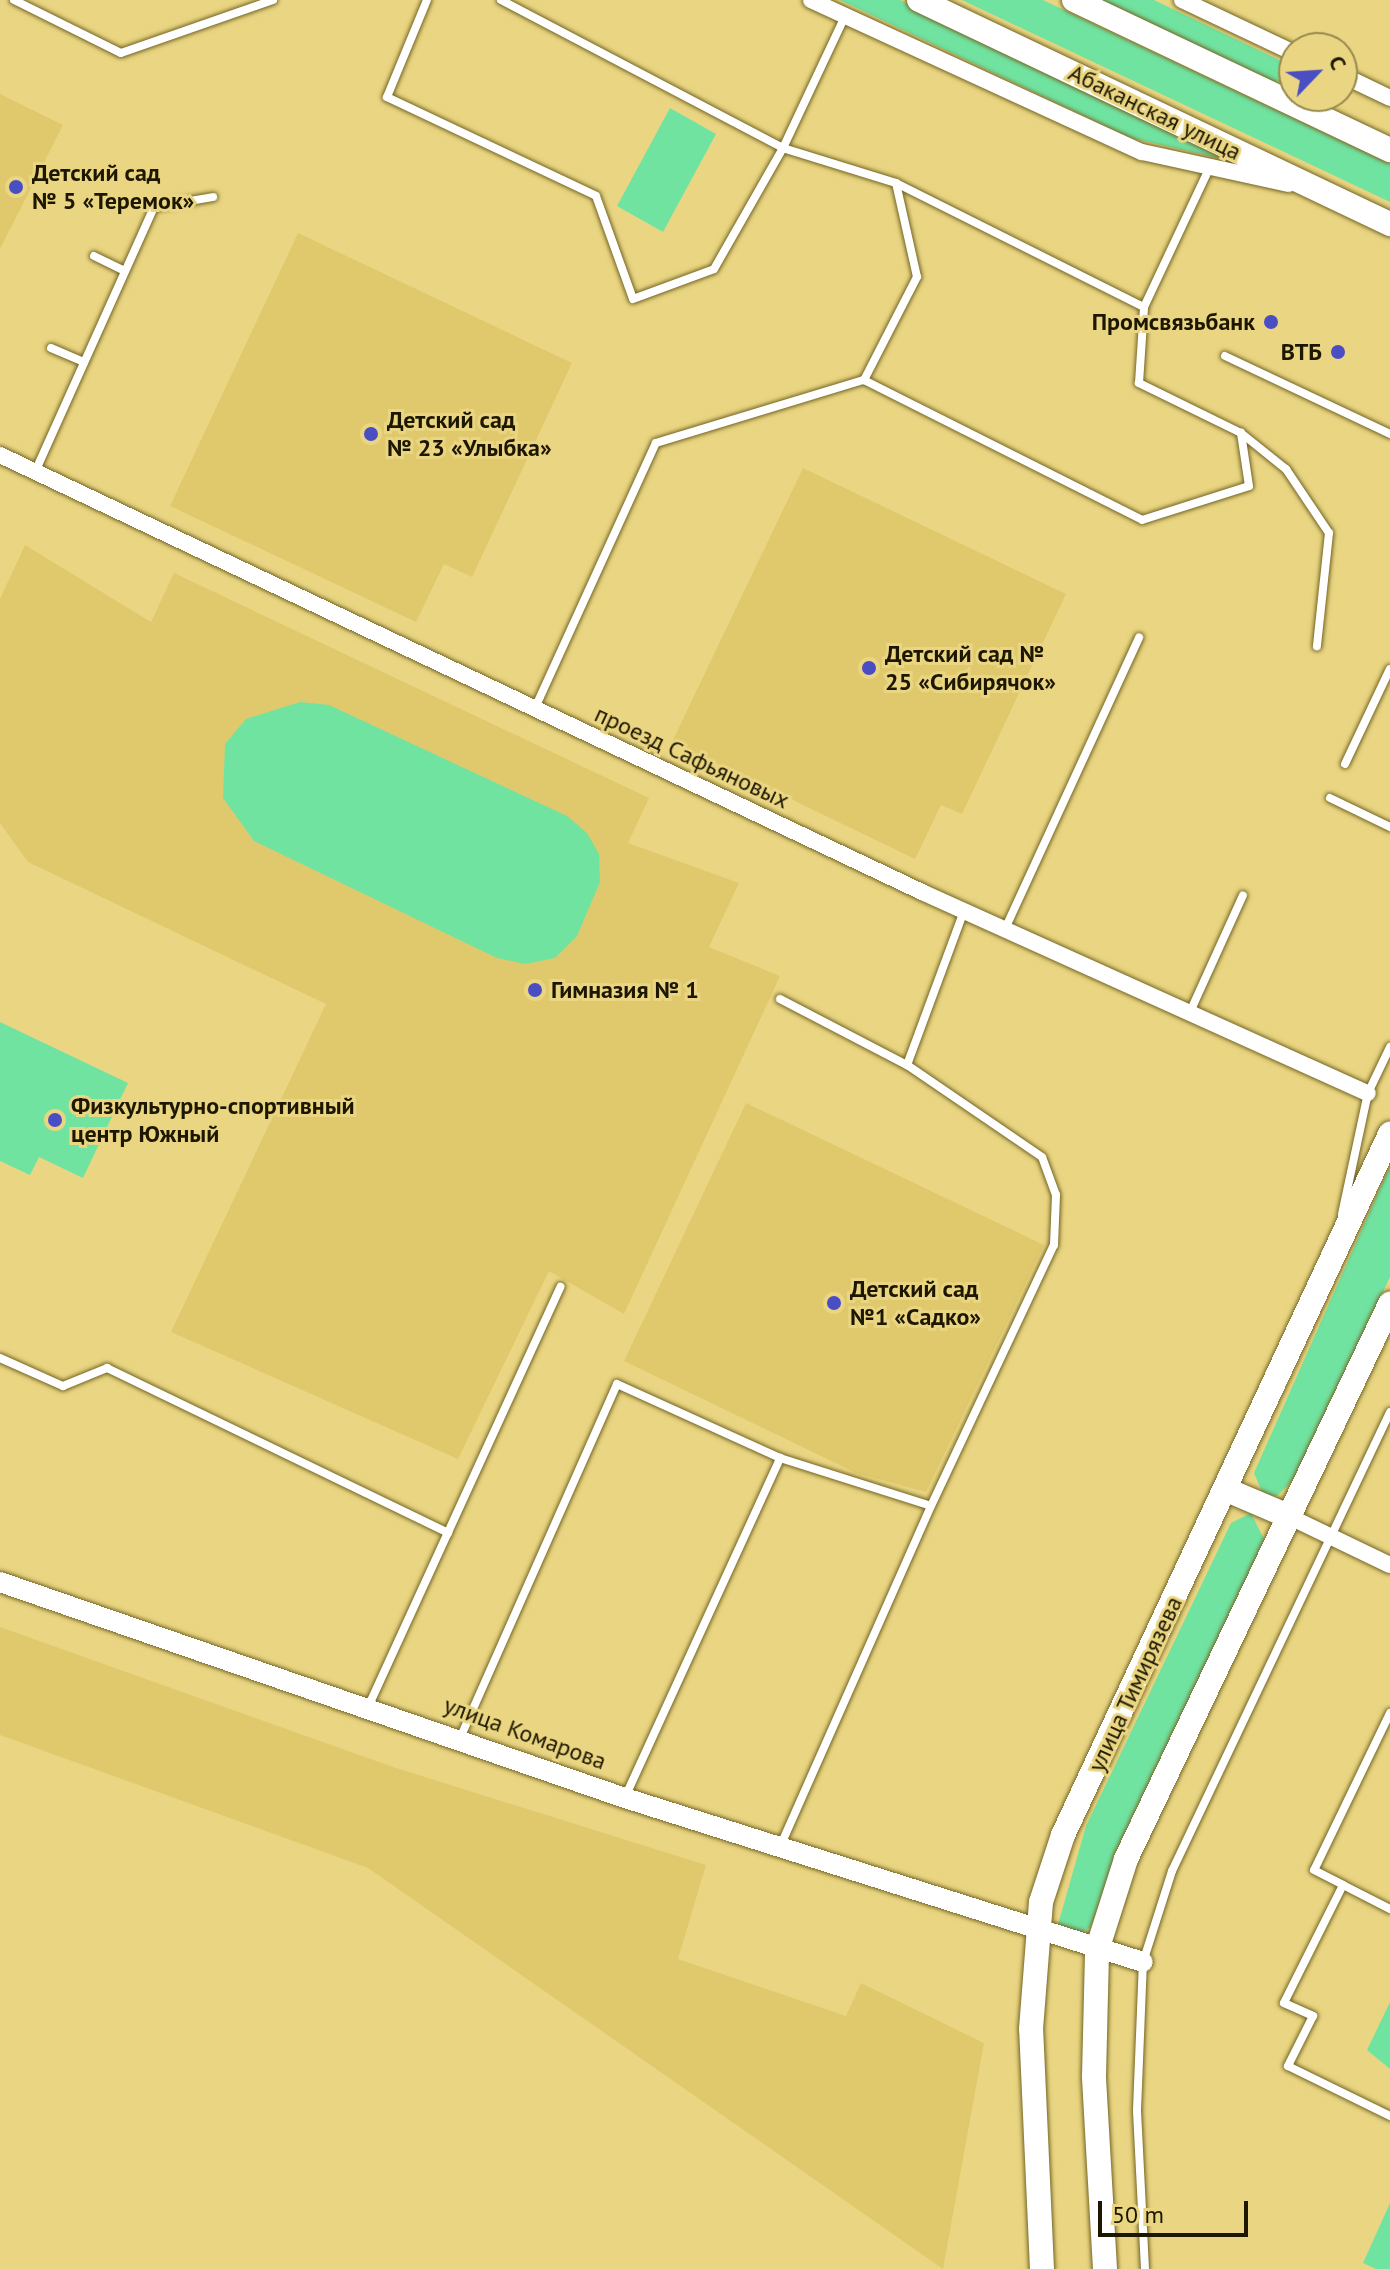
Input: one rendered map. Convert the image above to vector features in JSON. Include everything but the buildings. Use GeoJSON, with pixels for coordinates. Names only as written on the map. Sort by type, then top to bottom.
{"type":"FeatureCollection","features":[{"type":"Feature","properties":{"kind":"main road","name":"Абаканская улица"},"geometry":{"type":"LineString","coordinates":[[919,0],[1390,224]]}},
{"type":"Feature","properties":{"kind":"main road"},"geometry":{"type":"LineString","coordinates":[[1074,0],[1390,150]]}},
{"type":"Feature","properties":{"kind":"main road","name":"улица Тимирязева"},"geometry":{"type":"LineString","coordinates":[[1042,2269],[1034,1928],[1063,1835],[1227,1490],[1390,1134]]}},
{"type":"Feature","properties":{"kind":"main road"},"geometry":{"type":"LineString","coordinates":[[1105,2269],[1094,2076],[1097,1950],[1126,1859],[1390,1304]]}},
{"type":"Feature","properties":{"kind":"main road"},"geometry":{"type":"LineString","coordinates":[[1227,1490],[1288,1516]]}},
{"type":"Feature","properties":{"kind":"street"},"geometry":{"type":"LineString","coordinates":[[811,0],[1142,152],[1322,192]]}},
{"type":"Feature","properties":{"kind":"street"},"geometry":{"type":"LineString","coordinates":[[1182,0],[1278,45]]}},
{"type":"Feature","properties":{"kind":"street"},"geometry":{"type":"LineString","coordinates":[[1358,83],[1390,98]]}},
{"type":"Feature","properties":{"kind":"street","name":"проезд Сафьяновых"},"geometry":{"type":"LineString","coordinates":[[0,455],[964,911],[1368,1093]]}},
{"type":"Feature","properties":{"kind":"street"},"geometry":{"type":"LineString","coordinates":[[1288,1516],[1390,1565]]}},
{"type":"Feature","properties":{"kind":"street","name":"улица Комарова"},"geometry":{"type":"LineString","coordinates":[[0,1582],[461,1736],[625,1798],[1097,1950],[1143,1962]]}},
{"type":"Feature","properties":{"kind":"lane"},"geometry":{"type":"LineString","coordinates":[[14,0],[121,53],[273,0]]}},
{"type":"Feature","properties":{"kind":"lane"},"geometry":{"type":"LineString","coordinates":[[427,0],[387,97],[596,196],[633,299],[714,269],[783,148],[845,16]]}},
{"type":"Feature","properties":{"kind":"lane"},"geometry":{"type":"LineString","coordinates":[[501,0],[783,148],[896,183],[1144,307]]}},
{"type":"Feature","properties":{"kind":"lane"},"geometry":{"type":"LineString","coordinates":[[1210,167],[1144,307],[1139,383],[1241,433],[1286,469],[1329,533],[1317,646]]}},
{"type":"Feature","properties":{"kind":"lane"},"geometry":{"type":"LineString","coordinates":[[864,380],[917,277],[896,183]]}},
{"type":"Feature","properties":{"kind":"lane"},"geometry":{"type":"LineString","coordinates":[[35,472],[154,207],[213,197]]}},
{"type":"Feature","properties":{"kind":"lane"},"geometry":{"type":"LineString","coordinates":[[94,256],[125,271]]}},
{"type":"Feature","properties":{"kind":"lane"},"geometry":{"type":"LineString","coordinates":[[51,348],[84,362]]}},
{"type":"Feature","properties":{"kind":"lane"},"geometry":{"type":"LineString","coordinates":[[1225,356],[1390,434]]}},
{"type":"Feature","properties":{"kind":"lane"},"geometry":{"type":"LineString","coordinates":[[535,708],[656,443],[864,380],[1142,520],[1249,486],[1241,433]]}},
{"type":"Feature","properties":{"kind":"lane"},"geometry":{"type":"LineString","coordinates":[[1004,929],[1139,637]]}},
{"type":"Feature","properties":{"kind":"lane"},"geometry":{"type":"LineString","coordinates":[[1345,764],[1390,669]]}},
{"type":"Feature","properties":{"kind":"lane"},"geometry":{"type":"LineString","coordinates":[[1330,798],[1390,827]]}},
{"type":"Feature","properties":{"kind":"lane"},"geometry":{"type":"LineString","coordinates":[[1190,1013],[1243,895]]}},
{"type":"Feature","properties":{"kind":"lane"},"geometry":{"type":"LineString","coordinates":[[907,1065],[964,911]]}},
{"type":"Feature","properties":{"kind":"lane"},"geometry":{"type":"LineString","coordinates":[[780,999],[907,1065],[1042,1157],[1056,1195],[1054,1245],[931,1506],[780,1846]]}},
{"type":"Feature","properties":{"kind":"lane"},"geometry":{"type":"LineString","coordinates":[[1332,1263],[1368,1093],[1390,1047]]}},
{"type":"Feature","properties":{"kind":"lane"},"geometry":{"type":"LineString","coordinates":[[369,1705],[560,1287]]}},
{"type":"Feature","properties":{"kind":"lane"},"geometry":{"type":"LineString","coordinates":[[0,1358],[63,1386],[107,1368],[448,1533]]}},
{"type":"Feature","properties":{"kind":"lane"},"geometry":{"type":"LineString","coordinates":[[461,1736],[617,1384],[780,1458],[931,1506]]}},
{"type":"Feature","properties":{"kind":"lane"},"geometry":{"type":"LineString","coordinates":[[1145,2269],[1137,2110],[1143,1962],[1172,1871],[1390,1412]]}},
{"type":"Feature","properties":{"kind":"lane"},"geometry":{"type":"LineString","coordinates":[[625,1798],[780,1458]]}},
{"type":"Feature","properties":{"kind":"lane"},"geometry":{"type":"LineString","coordinates":[[1390,1713],[1314,1870],[1390,1909]]}},
{"type":"Feature","properties":{"kind":"lane"},"geometry":{"type":"LineString","coordinates":[[1343,1885],[1284,2003],[1313,2016],[1288,2066],[1390,2116]]}},
{"type":"Feature","properties":{"kind":"shaded area","name":"Детский сад № 5 «Теремок»"},"geometry":{"type":"Polygon","coordinates":[[[0,94],[63,125],[0,249],[0,94]]]}},
{"type":"Feature","properties":{"kind":"shaded area","name":"Детский сад № 23 «Улыбка»"},"geometry":{"type":"Polygon","coordinates":[[[298,233],[572,363],[472,577],[444,564],[416,622],[170,506],[298,233]]]}},
{"type":"Feature","properties":{"kind":"shaded area","name":"Детский сад № 25 «Сибирячок»"},"geometry":{"type":"Polygon","coordinates":[[[803,468],[1066,594],[962,814],[941,805],[915,859],[672,742],[803,468]]]}},
{"type":"Feature","properties":{"kind":"shaded area","name":"Гимназия № 1"},"geometry":{"type":"Polygon","coordinates":[[[25,545],[151,622],[174,573],[649,798],[628,843],[739,883],[709,947],[780,976],[624,1314],[549,1271],[458,1459],[171,1332],[326,1004],[28,862],[0,823],[0,599],[25,545]]]}},
{"type":"Feature","properties":{"kind":"shaded area","name":"Детский сад №1 «Cадко»"},"geometry":{"type":"Polygon","coordinates":[[[746,1103],[1044,1245],[926,1492],[856,1473],[624,1361],[746,1103]]]}},
{"type":"Feature","properties":{"kind":"shaded area"},"geometry":{"type":"Polygon","coordinates":[[[0,1627],[396,1768],[706,1865],[678,1959],[846,2016],[861,1983],[984,2043],[943,2269],[368,1868],[0,1735],[0,1627]]]}},
{"type":"Feature","properties":{"kind":"green space"},"geometry":{"type":"Polygon","coordinates":[[[840,0],[900,0],[1245,164],[1131,138],[840,0]]]}},
{"type":"Feature","properties":{"kind":"green space"},"geometry":{"type":"Polygon","coordinates":[[[962,0],[1043,0],[1390,164],[1390,202],[962,0]]]}},
{"type":"Feature","properties":{"kind":"green space"},"geometry":{"type":"Polygon","coordinates":[[[1093,0],[1154,0],[1278,59],[1278,82],[1255,78],[1093,0]]]}},
{"type":"Feature","properties":{"kind":"green space"},"geometry":{"type":"Polygon","coordinates":[[[670,108],[716,134],[663,232],[617,206],[670,108]]]}},
{"type":"Feature","properties":{"kind":"green space"},"geometry":{"type":"Polygon","coordinates":[[[300,702],[329,705],[567,816],[587,833],[599,854],[600,882],[577,936],[555,958],[525,964],[497,958],[254,841],[223,798],[225,744],[246,719],[300,702]]]}},
{"type":"Feature","properties":{"kind":"green space","name":"Физкультурно-спортивный центр Южный"},"geometry":{"type":"Polygon","coordinates":[[[0,1022],[128,1083],[83,1178],[39,1157],[30,1175],[0,1161],[0,1022]]]}},
{"type":"Feature","properties":{"kind":"green space"},"geometry":{"type":"Polygon","coordinates":[[[1390,1166],[1390,1277],[1294,1479],[1277,1496],[1263,1494],[1254,1473],[1390,1166]]]}},
{"type":"Feature","properties":{"kind":"green space"},"geometry":{"type":"Polygon","coordinates":[[[1251,1513],[1265,1541],[1122,1839],[1091,1927],[1079,1934],[1057,1928],[1086,1826],[1231,1523],[1251,1513]]]}},
{"type":"Feature","properties":{"kind":"green space"},"geometry":{"type":"Polygon","coordinates":[[[1390,2002],[1390,2069],[1367,2050],[1390,2002]]]}},
{"type":"Feature","properties":{"kind":"green space"},"geometry":{"type":"Polygon","coordinates":[[[1390,2203],[1390,2269],[1376,2269],[1363,2263],[1390,2203]]]}},
{"type":"Feature","properties":{"kind":"place","name":"Детский сад № 5 «Теремок»"},"geometry":{"type":"Point","coordinates":[16,187]}},
{"type":"Feature","properties":{"kind":"place","name":"Промсвязьбанк"},"geometry":{"type":"Point","coordinates":[1271,322]}},
{"type":"Feature","properties":{"kind":"place","name":"ВТБ"},"geometry":{"type":"Point","coordinates":[1338,352]}},
{"type":"Feature","properties":{"kind":"place","name":"Детский сад № 23 «Улыбка»"},"geometry":{"type":"Point","coordinates":[371,434]}},
{"type":"Feature","properties":{"kind":"place","name":"Детский сад № 25 «Сибирячок»"},"geometry":{"type":"Point","coordinates":[869,668]}},
{"type":"Feature","properties":{"kind":"place","name":"Гимназия № 1"},"geometry":{"type":"Point","coordinates":[535,990]}},
{"type":"Feature","properties":{"kind":"place","name":"Физкультурно-спортивный центр Южный"},"geometry":{"type":"Point","coordinates":[55,1120]}},
{"type":"Feature","properties":{"kind":"place","name":"Детский сад №1 «Cадко»"},"geometry":{"type":"Point","coordinates":[834,1303]}}]}
